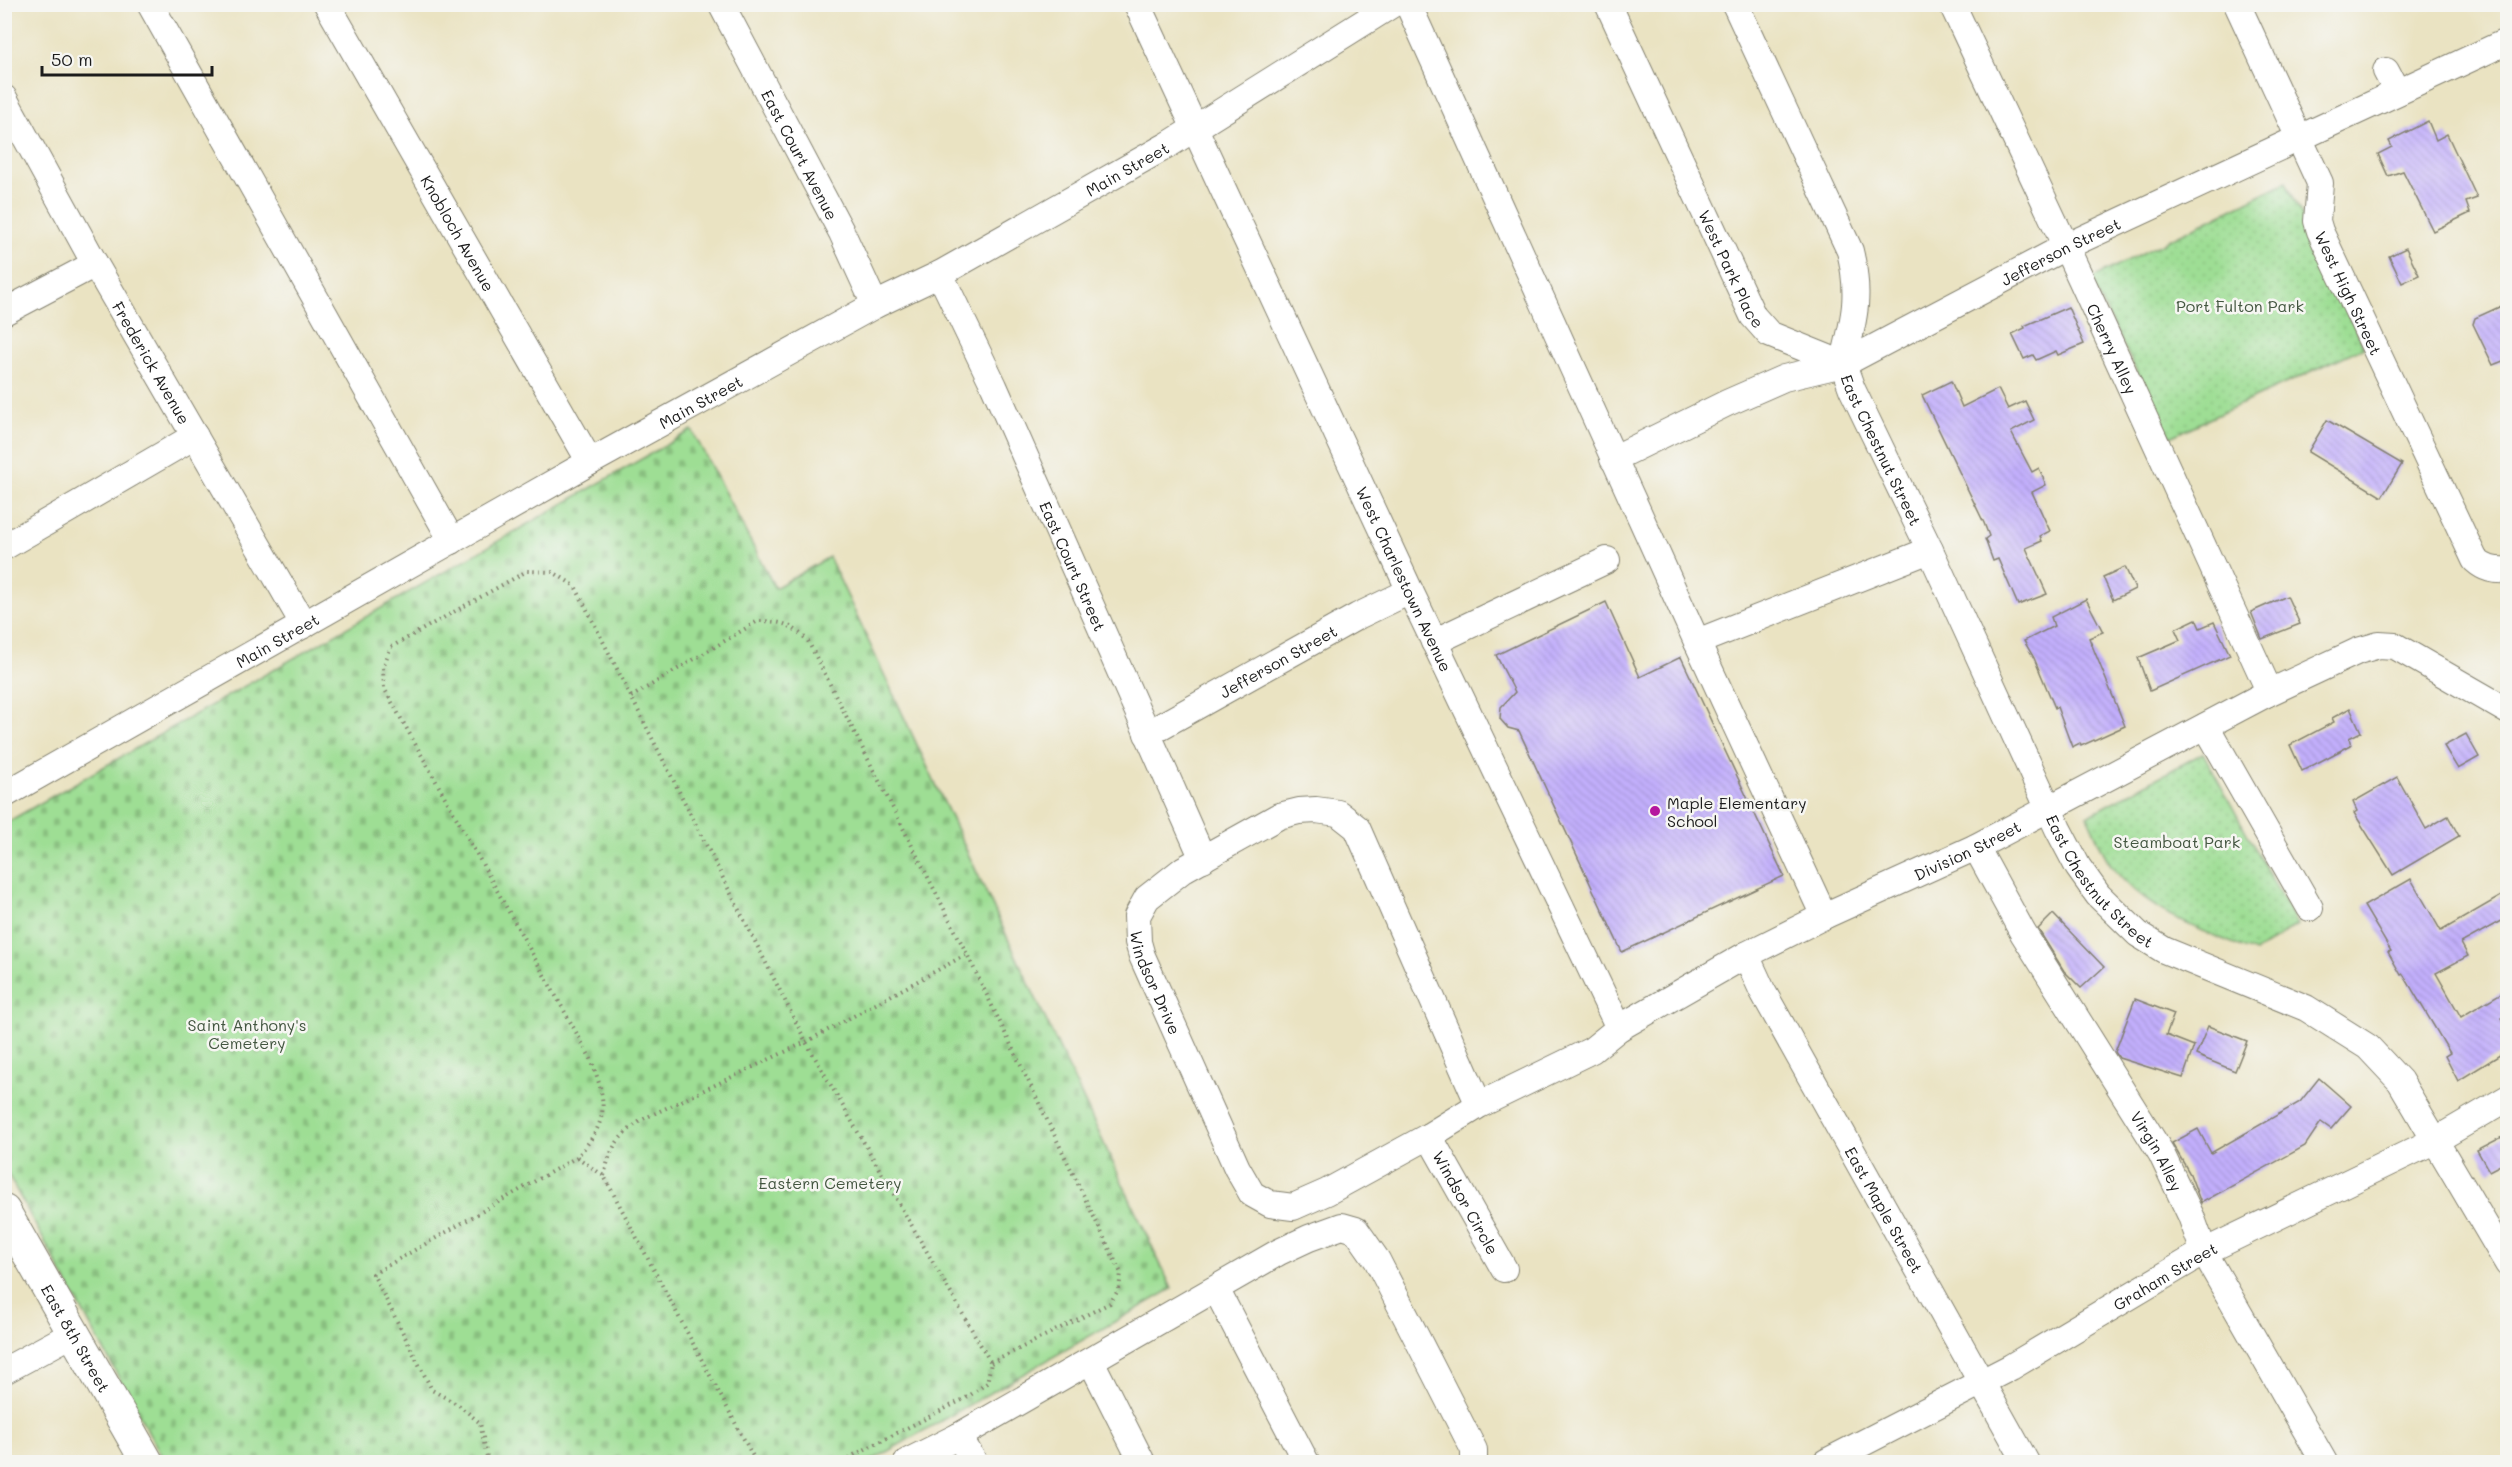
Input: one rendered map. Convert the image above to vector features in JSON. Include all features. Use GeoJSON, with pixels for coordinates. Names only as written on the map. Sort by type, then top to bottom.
{"type":"FeatureCollection","features":[{"type":"Feature","properties":{"kind":"main road","name":"East 8th Street"},"geometry":{"type":"LineString","coordinates":[[4,1211],[147,1462]]}},
{"type":"Feature","properties":{"kind":"street"},"geometry":{"type":"LineString","coordinates":[[150,4],[452,541]]}},
{"type":"Feature","properties":{"kind":"street","name":"Knobloch Avenue"},"geometry":{"type":"LineString","coordinates":[[327,4],[590,462]]}},
{"type":"Feature","properties":{"kind":"street","name":"East Court Avenue"},"geometry":{"type":"LineString","coordinates":[[721,4],[842,233],[875,305]]}},
{"type":"Feature","properties":{"kind":"street","name":"West Charlestown Avenue"},"geometry":{"type":"LineString","coordinates":[[1137,4],[1434,642],[1619,1028]]}},
{"type":"Feature","properties":{"kind":"street","name":"Main Street"},"geometry":{"type":"LineString","coordinates":[[4,795],[590,462],[875,305],[940,274],[1195,129],[1393,4]]}},
{"type":"Feature","properties":{"kind":"street"},"geometry":{"type":"LineString","coordinates":[[1408,4],[1697,642],[1824,916]]}},
{"type":"Feature","properties":{"kind":"street","name":"West Park Place"},"geometry":{"type":"LineString","coordinates":[[1608,4],[1753,316],[1769,334],[1843,364]]}},
{"type":"Feature","properties":{"kind":"street"},"geometry":{"type":"LineString","coordinates":[[1736,4],[1850,251],[1857,277],[1857,295],[1854,320],[1843,364]]}},
{"type":"Feature","properties":{"kind":"street","name":"Cherry Alley"},"geometry":{"type":"LineString","coordinates":[[1952,4],[2266,684],[2266,694]]}},
{"type":"Feature","properties":{"kind":"street","name":"West High Street"},"geometry":{"type":"LineString","coordinates":[[2237,4],[2320,183],[2317,221],[2320,231],[2475,560],[2482,567],[2499,570]]}},
{"type":"Feature","properties":{"kind":"street","name":"Jefferson Street"},"geometry":{"type":"LineString","coordinates":[[1614,459],[1727,403],[1784,378],[1843,364],[2065,248],[2300,137],[2392,82],[2508,41]]}},
{"type":"Feature","properties":{"kind":"street","name":"Frederick Avenue"},"geometry":{"type":"LineString","coordinates":[[6,106],[304,625]]}},
{"type":"Feature","properties":{"kind":"street"},"geometry":{"type":"LineString","coordinates":[[4,312],[95,264]]}},
{"type":"Feature","properties":{"kind":"street","name":"East Court Street"},"geometry":{"type":"LineString","coordinates":[[940,274],[994,386],[1203,858]]}},
{"type":"Feature","properties":{"kind":"street","name":"East Chestnut Street"},"geometry":{"type":"LineString","coordinates":[[1843,364],[1852,389],[1930,550],[2048,808],[2078,867],[2098,895],[2138,934],[2164,950],[2306,1008],[2368,1047],[2400,1081],[2508,1264]]}},
{"type":"Feature","properties":{"kind":"street"},"geometry":{"type":"LineString","coordinates":[[4,547],[195,436]]}},
{"type":"Feature","properties":{"kind":"street"},"geometry":{"type":"LineString","coordinates":[[1697,642],[1930,550]]}},
{"type":"Feature","properties":{"kind":"street"},"geometry":{"type":"LineString","coordinates":[[1434,642],[1608,561]]}},
{"type":"Feature","properties":{"kind":"street","name":"Jefferson Street"},"geometry":{"type":"LineString","coordinates":[[1148,734],[1358,616],[1410,591]]}},
{"type":"Feature","properties":{"kind":"street","name":"Division Street"},"geometry":{"type":"LineString","coordinates":[[1619,1028],[1746,955],[1824,916],[1976,847],[2266,694],[2358,651],[2379,645],[2395,646],[2508,711]]}},
{"type":"Feature","properties":{"kind":"street"},"geometry":{"type":"LineString","coordinates":[[2206,726],[2310,908]]}},
{"type":"Feature","properties":{"kind":"street","name":"Windsor Drive"},"geometry":{"type":"LineString","coordinates":[[1479,1105],[1357,828],[1338,813],[1316,810],[1279,816],[1184,869],[1147,898],[1137,916],[1138,942],[1142,956],[1237,1168],[1252,1194],[1270,1204],[1293,1207],[1327,1192],[1429,1136],[1479,1105],[1597,1047],[1619,1028]]}},
{"type":"Feature","properties":{"kind":"street","name":"Virgin Alley"},"geometry":{"type":"LineString","coordinates":[[1976,847],[2023,933],[2161,1153],[2191,1216],[2204,1252],[2324,1462]]}},
{"type":"Feature","properties":{"kind":"street","name":"East Maple Street"},"geometry":{"type":"LineString","coordinates":[[1746,955],[1762,990],[2026,1462]]}},
{"type":"Feature","properties":{"kind":"street","name":"Graham Street"},"geometry":{"type":"LineString","coordinates":[[1826,1462],[1981,1383],[2204,1252],[2436,1140],[2508,1098]]}},
{"type":"Feature","properties":{"kind":"street","name":"Windsor Circle"},"geometry":{"type":"LineString","coordinates":[[1429,1136],[1504,1269]]}},
{"type":"Feature","properties":{"kind":"street"},"geometry":{"type":"LineString","coordinates":[[907,1462],[959,1436],[1309,1238],[1342,1226],[1356,1230],[1377,1260],[1469,1439],[1474,1450],[1474,1462]]}},
{"type":"Feature","properties":{"kind":"street"},"geometry":{"type":"LineString","coordinates":[[1216,1289],[1306,1462]]}},
{"type":"Feature","properties":{"kind":"street"},"geometry":{"type":"LineString","coordinates":[[4,1371],[74,1333]]}},
{"type":"Feature","properties":{"kind":"street"},"geometry":{"type":"LineString","coordinates":[[1091,1361],[1142,1462]]}},
{"type":"Feature","properties":{"kind":"street"},"geometry":{"type":"LineString","coordinates":[[959,1436],[974,1462]]}},
{"type":"Feature","properties":{"kind":"path"},"geometry":{"type":"LineString","coordinates":[[488,1462],[480,1423],[460,1406],[432,1390],[373,1274],[577,1157],[591,1140],[601,1120],[603,1093],[591,1059],[384,688],[383,667],[391,647],[527,571],[553,572],[575,586],[806,1042],[991,1362],[987,1383],[966,1398],[840,1462]]}},
{"type":"Feature","properties":{"kind":"path"},"geometry":{"type":"LineString","coordinates":[[631,697],[758,621],[780,621],[796,629],[808,641],[967,954],[1121,1273],[1119,1289],[1110,1303],[991,1362]]}},
{"type":"Feature","properties":{"kind":"path"},"geometry":{"type":"LineString","coordinates":[[604,1176],[609,1156],[621,1134],[643,1119],[806,1042],[967,954]]}},
{"type":"Feature","properties":{"kind":"path"},"geometry":{"type":"LineString","coordinates":[[577,1157],[604,1176],[756,1462]]}},
{"type":"Feature","properties":{"kind":"green space","name":"Port Fulton Park"},"geometry":{"type":"Polygon","coordinates":[[[2286,182],[2364,347],[2170,437],[2090,279],[2286,182]]]}},
{"type":"Feature","properties":{"kind":"green space","name":"Eastern Cemetery"},"geometry":{"type":"Polygon","coordinates":[[[692,430],[775,588],[829,557],[1172,1289],[869,1462],[165,1462],[5,1169],[4,824],[692,430]]]}},
{"type":"Feature","properties":{"kind":"green space","name":"Steamboat Park"},"geometry":{"type":"Polygon","coordinates":[[[2203,753],[2297,925],[2255,952],[2176,919],[2141,896],[2111,865],[2087,816],[2203,753]]]}},
{"type":"Feature","properties":{"kind":"building"},"geometry":{"type":"Polygon","coordinates":[[[2428,121],[2436,140],[2447,134],[2477,198],[2466,202],[2470,213],[2433,231],[2403,171],[2388,176],[2378,154],[2392,147],[2389,141],[2428,121]]]}},
{"type":"Feature","properties":{"kind":"building"},"geometry":{"type":"Polygon","coordinates":[[[2406,248],[2419,275],[2402,283],[2389,256],[2406,248]]]}},
{"type":"Feature","properties":{"kind":"building"},"geometry":{"type":"Polygon","coordinates":[[[2508,303],[2508,359],[2493,365],[2473,324],[2475,318],[2508,303]]]}},
{"type":"Feature","properties":{"kind":"building"},"geometry":{"type":"Polygon","coordinates":[[[2068,307],[2084,344],[2058,355],[2056,351],[2036,360],[2033,355],[2024,359],[2012,334],[2025,328],[2024,326],[2068,307]]]}},
{"type":"Feature","properties":{"kind":"building"},"geometry":{"type":"Polygon","coordinates":[[[1951,381],[1962,407],[1998,389],[2008,409],[2025,401],[2034,420],[2011,432],[2032,472],[2039,468],[2046,485],[2032,492],[2050,531],[2040,536],[2042,541],[2026,548],[2047,594],[2018,605],[1998,559],[1993,561],[1985,539],[1989,536],[1984,523],[1922,395],[1951,381]]]}},
{"type":"Feature","properties":{"kind":"building"},"geometry":{"type":"Polygon","coordinates":[[[2327,420],[2402,464],[2382,497],[2308,452],[2327,420]]]}},
{"type":"Feature","properties":{"kind":"building"},"geometry":{"type":"Polygon","coordinates":[[[2125,567],[2135,589],[2113,600],[2103,577],[2125,567]]]}},
{"type":"Feature","properties":{"kind":"building"},"geometry":{"type":"Polygon","coordinates":[[[2287,596],[2300,624],[2262,639],[2251,612],[2287,596]]]}},
{"type":"Feature","properties":{"kind":"building"},"geometry":{"type":"Polygon","coordinates":[[[2086,599],[2103,632],[2089,638],[2125,726],[2081,746],[2080,743],[2072,747],[2057,707],[2055,708],[2034,658],[2024,641],[2054,626],[2051,617],[2086,599]]]}},
{"type":"Feature","properties":{"kind":"building","name":"Maple Elementary School"},"geometry":{"type":"Polygon","coordinates":[[[1606,602],[1640,677],[1681,657],[1784,876],[1622,952],[1519,731],[1508,728],[1500,719],[1501,707],[1515,692],[1496,655],[1606,602]]]}},
{"type":"Feature","properties":{"kind":"building"},"geometry":{"type":"Polygon","coordinates":[[[2196,619],[2200,628],[2214,622],[2230,655],[2150,691],[2138,658],[2180,640],[2175,629],[2196,619]]]}},
{"type":"Feature","properties":{"kind":"building"},"geometry":{"type":"Polygon","coordinates":[[[2350,708],[2361,732],[2349,738],[2351,745],[2302,771],[2290,745],[2334,722],[2332,718],[2350,708]]]}},
{"type":"Feature","properties":{"kind":"building"},"geometry":{"type":"Polygon","coordinates":[[[2466,734],[2479,757],[2458,769],[2444,746],[2466,734]]]}},
{"type":"Feature","properties":{"kind":"building"},"geometry":{"type":"Polygon","coordinates":[[[2397,777],[2426,829],[2448,816],[2459,836],[2393,875],[2354,813],[2357,811],[2353,802],[2397,777]]]}},
{"type":"Feature","properties":{"kind":"building"},"geometry":{"type":"Polygon","coordinates":[[[2411,879],[2441,931],[2508,892],[2508,917],[2461,943],[2468,956],[2436,973],[2461,1017],[2508,989],[2508,1014],[2501,1018],[2508,1030],[2508,1050],[2458,1081],[2445,1056],[2450,1053],[2403,974],[2401,975],[2388,952],[2391,951],[2364,906],[2411,879]]]}},
{"type":"Feature","properties":{"kind":"building"},"geometry":{"type":"Polygon","coordinates":[[[2053,914],[2104,967],[2081,988],[2064,971],[2038,929],[2053,914]]]}},
{"type":"Feature","properties":{"kind":"building"},"geometry":{"type":"Polygon","coordinates":[[[2135,999],[2174,1014],[2166,1035],[2194,1046],[2183,1078],[2119,1058],[2115,1052],[2135,999]]]}},
{"type":"Feature","properties":{"kind":"building"},"geometry":{"type":"Polygon","coordinates":[[[2208,1026],[2247,1041],[2235,1071],[2196,1055],[2208,1026]]]}},
{"type":"Feature","properties":{"kind":"building"},"geometry":{"type":"Polygon","coordinates":[[[2319,1078],[2351,1106],[2331,1129],[2321,1122],[2305,1146],[2201,1203],[2190,1174],[2172,1143],[2198,1129],[2211,1153],[2300,1102],[2319,1078]]]}},
{"type":"Feature","properties":{"kind":"building"},"geometry":{"type":"Polygon","coordinates":[[[2508,1134],[2508,1161],[2489,1171],[2477,1150],[2508,1134]]]}},
{"type":"Feature","properties":{"kind":"place","name":"Maple Elementary School"},"geometry":{"type":"Point","coordinates":[1655,811]}},
{"type":"Feature","properties":{"kind":"park label","name":"Saint Anthony's Cemetery"},"geometry":{"type":"Point","coordinates":[247,1033]}}]}
